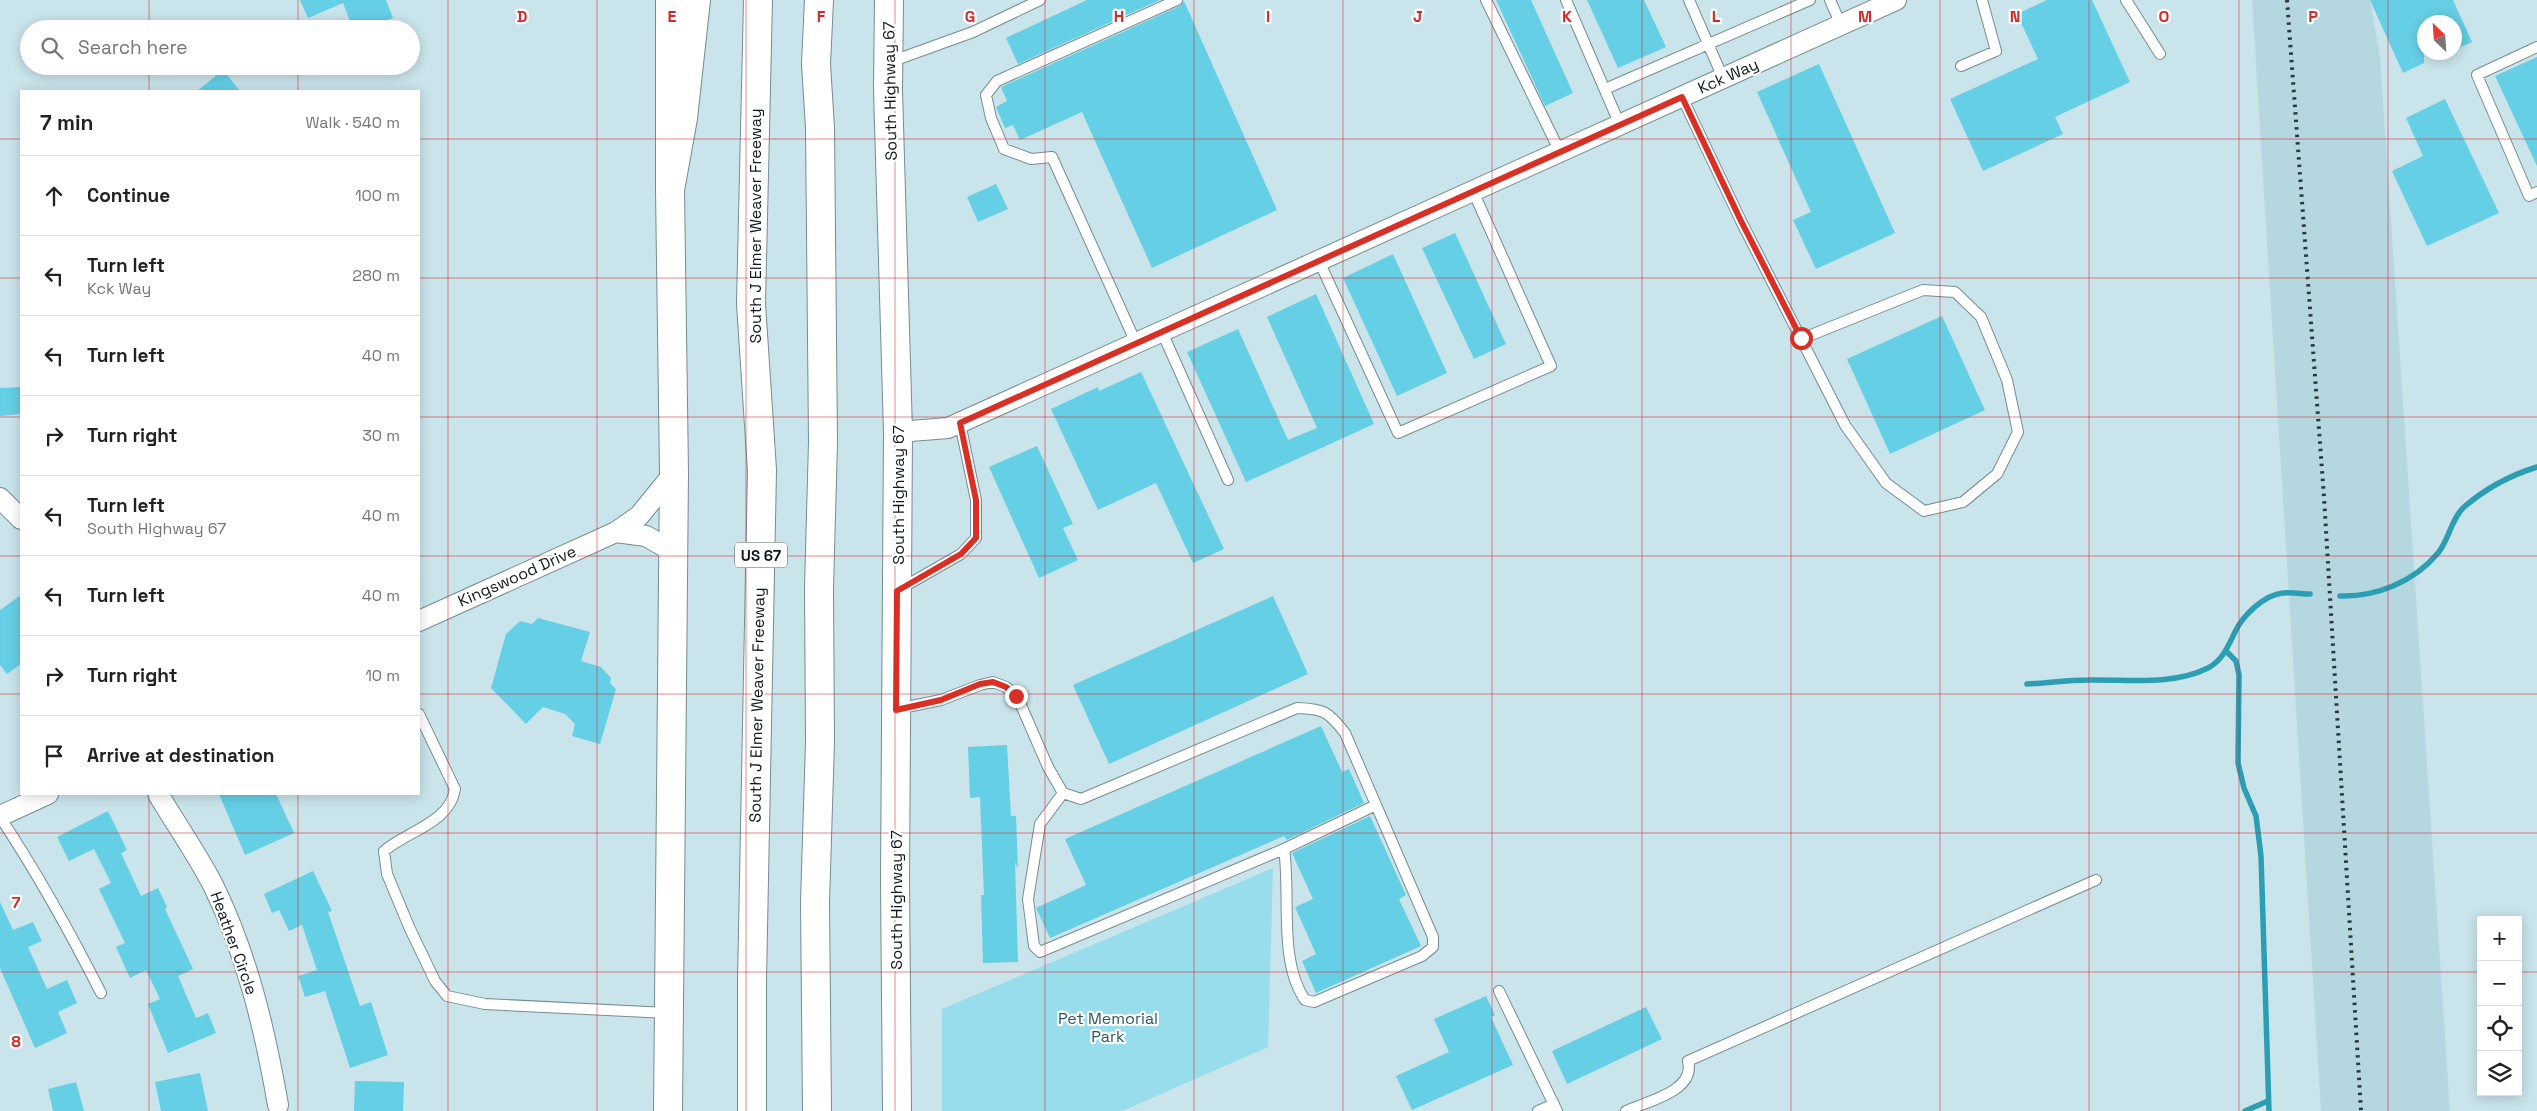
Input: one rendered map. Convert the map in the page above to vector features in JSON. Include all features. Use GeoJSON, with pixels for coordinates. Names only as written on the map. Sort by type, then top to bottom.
{"type":"FeatureCollection","features":[{"type":"Feature","properties":{"kind":"main road"},"geometry":{"type":"LineString","coordinates":[[668,1111],[674,473],[670,190],[670,0]]}},
{"type":"Feature","properties":{"kind":"main road"},"geometry":{"type":"LineString","coordinates":[[670,190],[683,118],[696,0]]}},
{"type":"Feature","properties":{"kind":"main road","name":"South J Elmer Weaver Freeway"},"geometry":{"type":"LineString","coordinates":[[752,1111],[752,981],[762,470],[751,304],[758,0]]}},
{"type":"Feature","properties":{"kind":"main road"},"geometry":{"type":"LineString","coordinates":[[817,1111],[815,902],[820,742],[819,588],[823,442],[820,128],[816,64],[819,0]]}},
{"type":"Feature","properties":{"kind":"main road","name":"South Highway 67"},"geometry":{"type":"LineString","coordinates":[[889,0],[898,432],[896,710],[898,1111]]}},
{"type":"Feature","properties":{"kind":"street","name":"Kck Way"},"geometry":{"type":"LineString","coordinates":[[898,432],[948,428],[960,423],[1896,0]]}},
{"type":"Feature","properties":{"kind":"street","name":"Kingswood Drive"},"geometry":{"type":"LineString","coordinates":[[420,621],[616,532],[638,516],[674,473]]}},
{"type":"Feature","properties":{"kind":"street"},"geometry":{"type":"LineString","coordinates":[[0,498],[20,518]]}},
{"type":"Feature","properties":{"kind":"street"},"geometry":{"type":"LineString","coordinates":[[616,532],[646,536],[672,551]]}},
{"type":"Feature","properties":{"kind":"street"},"geometry":{"type":"LineString","coordinates":[[0,816],[46,795]]}},
{"type":"Feature","properties":{"kind":"street","name":"Heather Circle"},"geometry":{"type":"LineString","coordinates":[[159,795],[213,885],[240,952],[266,1034],[278,1105]]}},
{"type":"Feature","properties":{"kind":"lane"},"geometry":{"type":"LineString","coordinates":[[889,62],[973,32],[1040,0]]}},
{"type":"Feature","properties":{"kind":"lane"},"geometry":{"type":"LineString","coordinates":[[1136,343],[1052,157],[1031,159],[1004,149],[991,118],[986,95],[997,81],[1177,0]]}},
{"type":"Feature","properties":{"kind":"lane"},"geometry":{"type":"LineString","coordinates":[[1486,0],[1560,152]]}},
{"type":"Feature","properties":{"kind":"lane"},"geometry":{"type":"LineString","coordinates":[[1566,0],[1620,125]]}},
{"type":"Feature","properties":{"kind":"lane"},"geometry":{"type":"LineString","coordinates":[[1688,0],[1723,78]]}},
{"type":"Feature","properties":{"kind":"lane"},"geometry":{"type":"LineString","coordinates":[[1605,89],[1810,0]]}},
{"type":"Feature","properties":{"kind":"lane"},"geometry":{"type":"LineString","coordinates":[[1830,0],[1841,25]]}},
{"type":"Feature","properties":{"kind":"lane"},"geometry":{"type":"LineString","coordinates":[[1961,66],[1996,51],[1982,0]]}},
{"type":"Feature","properties":{"kind":"lane"},"geometry":{"type":"LineString","coordinates":[[2126,0],[2160,54]]}},
{"type":"Feature","properties":{"kind":"lane"},"geometry":{"type":"LineString","coordinates":[[2537,47],[2477,75],[2529,196],[2537,192]]}},
{"type":"Feature","properties":{"kind":"lane"},"geometry":{"type":"LineString","coordinates":[[1682,97],[1741,221],[1845,425],[1886,483],[1924,511],[1964,502],[1997,474],[2018,432],[2008,380],[1981,318],[1955,292],[1923,290],[1801,338]]}},
{"type":"Feature","properties":{"kind":"lane"},"geometry":{"type":"LineString","coordinates":[[1319,261],[1398,433],[1551,366],[1473,191]]}},
{"type":"Feature","properties":{"kind":"lane"},"geometry":{"type":"LineString","coordinates":[[1162,332],[1228,480]]}},
{"type":"Feature","properties":{"kind":"lane"},"geometry":{"type":"LineString","coordinates":[[897,591],[961,554],[976,538],[976,500],[960,423]]}},
{"type":"Feature","properties":{"kind":"lane"},"geometry":{"type":"LineString","coordinates":[[896,710],[941,700],[980,684],[993,682],[1006,687],[1016,696],[1048,767],[1063,793],[1081,799],[1297,708],[1319,709],[1331,715],[1345,733],[1433,937],[1433,947],[1422,956],[1314,1002],[1304,1000],[1289,958],[1287,871],[1284,849]]}},
{"type":"Feature","properties":{"kind":"lane"},"geometry":{"type":"LineString","coordinates":[[420,716],[455,789],[453,801],[437,819],[394,843],[384,851],[387,874],[410,929],[435,981],[447,996],[485,1004],[668,1013]]}},
{"type":"Feature","properties":{"kind":"lane"},"geometry":{"type":"LineString","coordinates":[[1063,793],[1040,824],[1028,899],[1034,946],[1040,952],[1284,849],[1376,805]]}},
{"type":"Feature","properties":{"kind":"lane"},"geometry":{"type":"LineString","coordinates":[[0,816],[59,912],[101,993]]}},
{"type":"Feature","properties":{"kind":"lane"},"geometry":{"type":"LineString","coordinates":[[1626,1111],[1677,1088],[1686,1081],[1690,1069],[1688,1061],[2096,880]]}},
{"type":"Feature","properties":{"kind":"lane"},"geometry":{"type":"LineString","coordinates":[[1499,991],[1555,1107],[1538,1111]]}},
{"type":"Feature","properties":{"kind":"shaded area"},"geometry":{"type":"Polygon","coordinates":[[[2252,0],[2370,0],[2380,56],[2450,1111],[2321,1111],[2252,0]]]}},
{"type":"Feature","properties":{"kind":"green space","name":"Pet Memorial Park"},"geometry":{"type":"Polygon","coordinates":[[[1273,868],[1268,1047],[1122,1111],[942,1111],[942,1009],[1273,868]]]}},
{"type":"Feature","properties":{"kind":"building"},"geometry":{"type":"Polygon","coordinates":[[[300,0],[386,0],[393,18],[388,20],[350,20],[343,3],[308,18],[300,0]]]}},
{"type":"Feature","properties":{"kind":"building"},"geometry":{"type":"Polygon","coordinates":[[[1087,0],[1160,0],[1018,64],[1006,38],[1087,0]]]}},
{"type":"Feature","properties":{"kind":"building"},"geometry":{"type":"Polygon","coordinates":[[[1496,0],[1531,0],[1573,93],[1545,106],[1496,0]]]}},
{"type":"Feature","properties":{"kind":"building"},"geometry":{"type":"Polygon","coordinates":[[[1587,0],[1644,0],[1666,47],[1618,68],[1587,0]]]}},
{"type":"Feature","properties":{"kind":"building"},"geometry":{"type":"Polygon","coordinates":[[[2047,0],[2092,0],[2130,82],[2055,117],[2063,134],[1983,171],[1950,99],[2038,59],[2017,14],[2047,0]]]}},
{"type":"Feature","properties":{"kind":"building"},"geometry":{"type":"Polygon","coordinates":[[[2370,0],[2453,0],[2460,15],[2417,15],[2417,60],[2424,60],[2424,63],[2403,73],[2370,0]]]}},
{"type":"Feature","properties":{"kind":"building"},"geometry":{"type":"Polygon","coordinates":[[[1184,1],[1277,210],[1152,268],[1082,112],[1020,140],[1013,125],[1005,128],[996,107],[1007,101],[1001,87],[1180,6],[1184,1]]]}},
{"type":"Feature","properties":{"kind":"building"},"geometry":{"type":"Polygon","coordinates":[[[2462,20],[2472,42],[2462,46],[2462,20]]]}},
{"type":"Feature","properties":{"kind":"building"},"geometry":{"type":"Polygon","coordinates":[[[2537,57],[2537,166],[2495,76],[2537,57]]]}},
{"type":"Feature","properties":{"kind":"building"},"geometry":{"type":"Polygon","coordinates":[[[1819,64],[1895,233],[1816,269],[1793,220],[1811,212],[1757,92],[1819,64]]]}},
{"type":"Feature","properties":{"kind":"building"},"geometry":{"type":"Polygon","coordinates":[[[217,75],[227,75],[239,90],[198,90],[217,75]]]}},
{"type":"Feature","properties":{"kind":"building"},"geometry":{"type":"Polygon","coordinates":[[[2445,99],[2499,213],[2427,246],[2392,171],[2423,156],[2406,118],[2445,99]]]}},
{"type":"Feature","properties":{"kind":"building"},"geometry":{"type":"Polygon","coordinates":[[[996,184],[1008,209],[978,222],[967,197],[996,184]]]}},
{"type":"Feature","properties":{"kind":"building"},"geometry":{"type":"Polygon","coordinates":[[[1455,233],[1506,344],[1474,359],[1422,248],[1455,233]]]}},
{"type":"Feature","properties":{"kind":"building"},"geometry":{"type":"Polygon","coordinates":[[[1393,254],[1447,373],[1397,396],[1343,278],[1393,254]]]}},
{"type":"Feature","properties":{"kind":"building"},"geometry":{"type":"Polygon","coordinates":[[[1316,294],[1374,424],[1246,482],[1187,352],[1238,329],[1288,440],[1317,428],[1267,317],[1316,294]]]}},
{"type":"Feature","properties":{"kind":"building"},"geometry":{"type":"Polygon","coordinates":[[[1942,316],[1985,410],[1890,454],[1847,359],[1942,316]]]}},
{"type":"Feature","properties":{"kind":"building"},"geometry":{"type":"Polygon","coordinates":[[[1141,372],[1224,549],[1193,563],[1156,483],[1098,510],[1051,409],[1098,387],[1099,391],[1141,372]]]}},
{"type":"Feature","properties":{"kind":"building"},"geometry":{"type":"Polygon","coordinates":[[[20,387],[20,414],[0,416],[0,388],[20,387]]]}},
{"type":"Feature","properties":{"kind":"building"},"geometry":{"type":"Polygon","coordinates":[[[1037,446],[1073,524],[1063,528],[1078,560],[1039,578],[989,467],[1037,446]]]}},
{"type":"Feature","properties":{"kind":"building"},"geometry":{"type":"Polygon","coordinates":[[[20,596],[20,665],[7,674],[0,665],[0,610],[20,596]]]}},
{"type":"Feature","properties":{"kind":"building"},"geometry":{"type":"Polygon","coordinates":[[[1273,596],[1308,674],[1109,764],[1073,685],[1273,596]]]}},
{"type":"Feature","properties":{"kind":"building"},"geometry":{"type":"Polygon","coordinates":[[[538,618],[590,632],[581,661],[601,667],[611,678],[610,683],[616,689],[600,744],[572,736],[575,724],[565,714],[543,707],[526,724],[491,688],[506,634],[520,621],[532,624],[538,618]]]}},
{"type":"Feature","properties":{"kind":"building"},"geometry":{"type":"Polygon","coordinates":[[[1321,726],[1342,772],[1349,769],[1364,803],[1287,840],[1284,836],[1050,938],[1036,908],[1086,885],[1065,839],[1321,726]]]}},
{"type":"Feature","properties":{"kind":"building"},"geometry":{"type":"Polygon","coordinates":[[[1007,745],[1011,816],[1016,816],[1018,869],[1015,862],[1018,962],[983,963],[981,895],[984,895],[980,797],[970,798],[968,747],[1007,745]]]}},
{"type":"Feature","properties":{"kind":"building"},"geometry":{"type":"Polygon","coordinates":[[[219,795],[276,795],[294,833],[245,855],[219,795]]]}},
{"type":"Feature","properties":{"kind":"building"},"geometry":{"type":"Polygon","coordinates":[[[108,811],[127,850],[121,853],[141,896],[158,888],[167,907],[165,909],[193,969],[178,976],[196,1018],[208,1013],[216,1033],[168,1053],[148,1004],[160,999],[146,970],[130,978],[116,947],[125,943],[99,889],[111,883],[94,849],[69,861],[57,837],[108,811]]]}},
{"type":"Feature","properties":{"kind":"building"},"geometry":{"type":"Polygon","coordinates":[[[1370,816],[1406,895],[1399,899],[1421,946],[1316,993],[1302,961],[1316,954],[1295,907],[1313,899],[1292,853],[1370,816]]]}},
{"type":"Feature","properties":{"kind":"building"},"geometry":{"type":"Polygon","coordinates":[[[313,871],[332,911],[328,912],[360,1006],[371,1002],[388,1055],[350,1068],[325,991],[305,997],[298,976],[317,970],[302,925],[289,931],[279,910],[272,913],[264,894],[313,871]]]}},
{"type":"Feature","properties":{"kind":"building"},"geometry":{"type":"Polygon","coordinates":[[[0,902],[13,930],[33,922],[42,941],[28,947],[47,989],[67,980],[77,1003],[58,1012],[67,1033],[35,1048],[0,968],[0,902]]]}},
{"type":"Feature","properties":{"kind":"building"},"geometry":{"type":"Polygon","coordinates":[[[1486,996],[1495,1015],[1491,1017],[1513,1065],[1412,1110],[1396,1076],[1449,1052],[1434,1019],[1486,996]]]}},
{"type":"Feature","properties":{"kind":"building"},"geometry":{"type":"Polygon","coordinates":[[[1646,1007],[1662,1039],[1567,1084],[1552,1051],[1646,1007]]]}},
{"type":"Feature","properties":{"kind":"building"},"geometry":{"type":"Polygon","coordinates":[[[200,1073],[208,1111],[161,1111],[155,1082],[200,1073]]]}},
{"type":"Feature","properties":{"kind":"building"},"geometry":{"type":"Polygon","coordinates":[[[355,1081],[404,1082],[403,1111],[354,1111],[355,1081]]]}},
{"type":"Feature","properties":{"kind":"building"},"geometry":{"type":"Polygon","coordinates":[[[76,1082],[84,1111],[53,1111],[48,1089],[76,1082]]]}},
{"type":"Feature","properties":{"kind":"waterway"},"geometry":{"type":"LineString","coordinates":[[2340,596],[2367,594],[2394,586],[2406,580],[2418,572],[2442,548],[2456,517],[2464,507],[2499,483],[2537,467]]}},
{"type":"Feature","properties":{"kind":"waterway"},"geometry":{"type":"LineString","coordinates":[[2027,684],[2080,680],[2134,681],[2194,674],[2218,661],[2243,619],[2262,602],[2283,593],[2310,594]]}},
{"type":"Feature","properties":{"kind":"waterway"},"geometry":{"type":"LineString","coordinates":[[2227,652],[2236,661],[2239,675],[2238,763],[2244,788],[2256,816],[2261,856],[2269,1111]]}},
{"type":"Feature","properties":{"kind":"waterway"},"geometry":{"type":"LineString","coordinates":[[2245,1111],[2268,1101]]}},
{"type":"Feature","properties":{"kind":"railway"},"geometry":{"type":"LineString","coordinates":[[2287,0],[2324,497],[2361,1111]]}},
{"type":"Feature","properties":{"kind":"route"},"geometry":{"type":"LineString","coordinates":[[1016,696],[1006,687],[993,682],[980,684],[941,700],[896,710],[897,591],[961,554],[976,538],[976,500],[960,423],[1682,97],[1741,221],[1801,338]]}}]}
